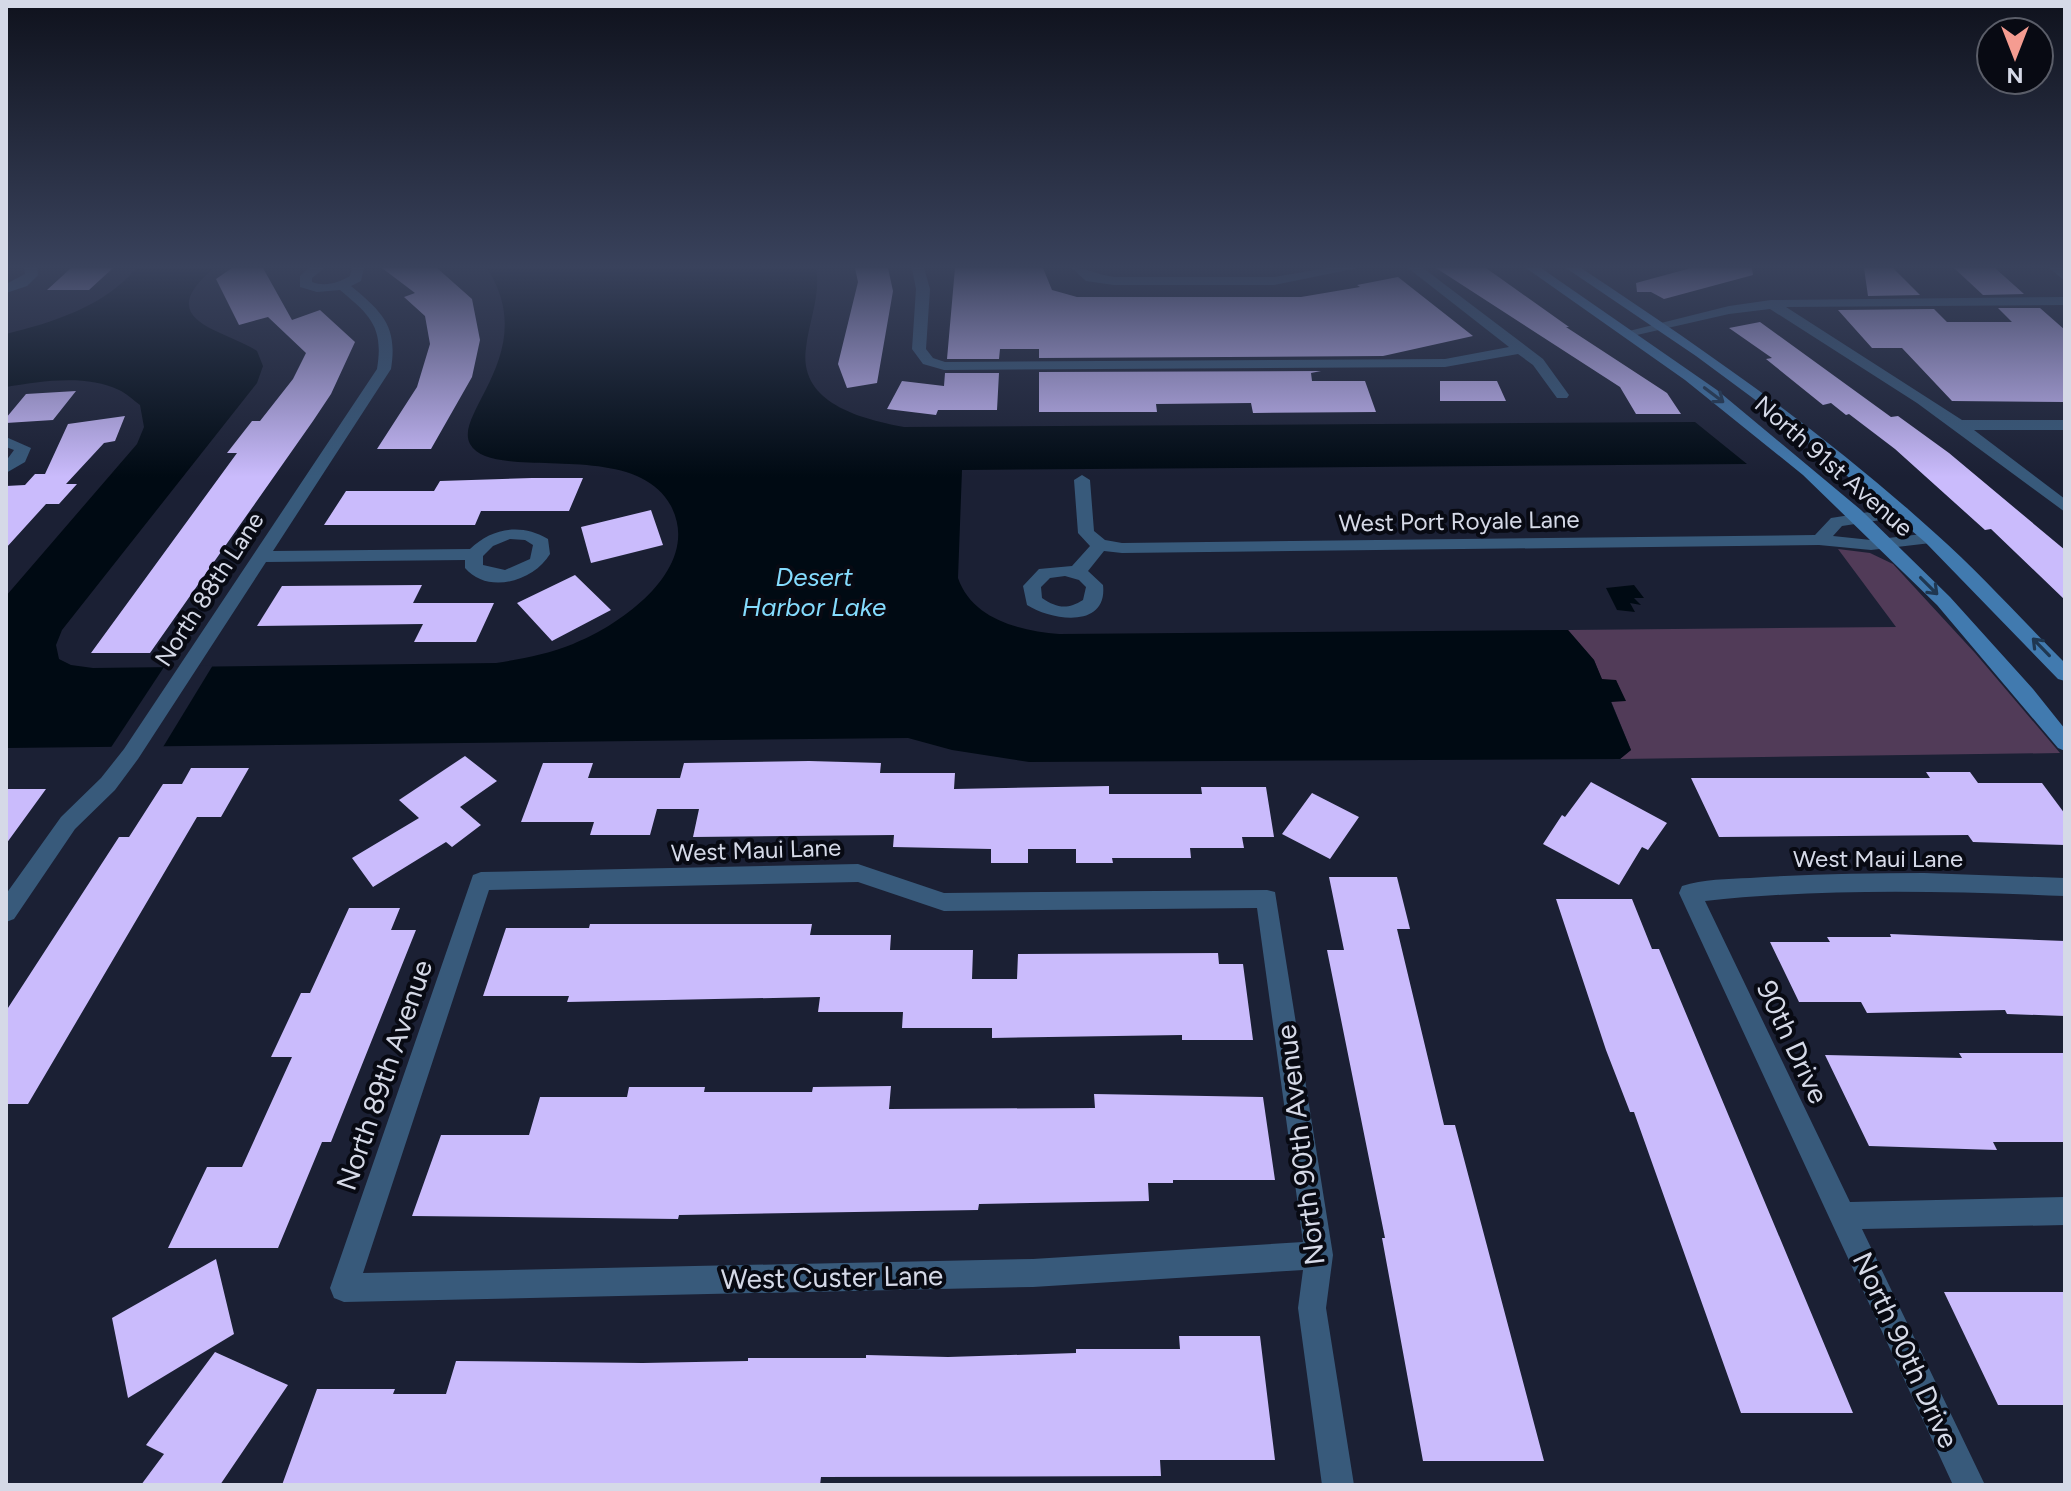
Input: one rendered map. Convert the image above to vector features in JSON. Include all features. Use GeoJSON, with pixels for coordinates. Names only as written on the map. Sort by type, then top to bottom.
{"type":"FeatureCollection","features":[{"type":"Feature","properties":{"kind":"main road","name":"North 91st Avenue"},"geometry":{"type":"LineString","coordinates":[[1634,338],[1742,416],[1888,544],[1996,657],[2065,743]]}},
{"type":"Feature","properties":{"kind":"main road","name":"North 91st Avenue"},"geometry":{"type":"LineString","coordinates":[[1675,338],[1774,407],[1901,512],[1931,538],[2065,674]]}},
{"type":"Feature","properties":{"kind":"street","name":"North 88th Lane"},"geometry":{"type":"LineString","coordinates":[[6,912],[14,888],[68,823],[108,784],[190,666],[384,369],[388,338]]}},
{"type":"Feature","properties":{"kind":"street"},"geometry":{"type":"LineString","coordinates":[[920,338],[919,349],[928,361],[952,367],[1445,363],[1522,349]]}},
{"type":"Feature","properties":{"kind":"street"},"geometry":{"type":"LineString","coordinates":[[1507,338],[1543,368],[1562,395]]}},
{"type":"Feature","properties":{"kind":"street"},"geometry":{"type":"LineString","coordinates":[[1826,338],[1957,425],[2065,507]]}},
{"type":"Feature","properties":{"kind":"street"},"geometry":{"type":"LineString","coordinates":[[1957,425],[2065,425]]}},
{"type":"Feature","properties":{"kind":"street"},"geometry":{"type":"LineString","coordinates":[[6,442],[23,448],[19,459],[6,468]]}},
{"type":"Feature","properties":{"kind":"street"},"geometry":{"type":"LineString","coordinates":[[1077,572],[1100,545],[1086,533],[1082,480]]}},
{"type":"Feature","properties":{"kind":"street"},"geometry":{"type":"LineString","coordinates":[[1819,540],[1837,522],[1901,512]]}},
{"type":"Feature","properties":{"kind":"street","name":"West Port Royale Lane"},"geometry":{"type":"LineString","coordinates":[[1100,545],[1122,548],[1819,540],[1888,544],[1931,538]]}},
{"type":"Feature","properties":{"kind":"street"},"geometry":{"type":"LineString","coordinates":[[262,557],[474,554]]}},
{"type":"Feature","properties":{"kind":"street","name":"West Maui Lane"},"geometry":{"type":"LineString","coordinates":[[481,881],[858,873],[944,902],[1267,899]]}},
{"type":"Feature","properties":{"kind":"street","name":"North 89th Avenue"},"geometry":{"type":"LineString","coordinates":[[344,1288],[481,881]]}},
{"type":"Feature","properties":{"kind":"street","name":"West Maui Lane"},"geometry":{"type":"LineString","coordinates":[[1690,893],[1759,884],[1853,882],[2065,887]]}},
{"type":"Feature","properties":{"kind":"street","name":"90th Drive"},"geometry":{"type":"LineString","coordinates":[[1690,893],[1842,1216]]}},
{"type":"Feature","properties":{"kind":"street","name":"North 90th Avenue"},"geometry":{"type":"LineString","coordinates":[[1267,899],[1319,1255],[1312,1308],[1338,1485]]}},
{"type":"Feature","properties":{"kind":"street"},"geometry":{"type":"LineString","coordinates":[[1842,1216],[2065,1211]]}},
{"type":"Feature","properties":{"kind":"street","name":"North 90th Drive"},"geometry":{"type":"LineString","coordinates":[[1842,1216],[1969,1485]]}},
{"type":"Feature","properties":{"kind":"street","name":"West Custer Lane"},"geometry":{"type":"LineString","coordinates":[[344,1288],[1033,1273],[1319,1255]]}},
{"type":"Feature","properties":{"kind":"shaded area"},"geometry":{"type":"Polygon","coordinates":[[[1838,549],[1870,553],[1893,564],[1975,653],[2060,753],[1620,759],[1631,750],[1611,701],[1625,701],[1616,680],[1602,680],[1594,660],[1568,630],[1896,627],[1838,549]]]}},
{"type":"Feature","properties":{"kind":"water","name":"Desert Harbor Lake"},"geometry":{"type":"Polygon","coordinates":[[[6,338],[231,338],[257,351],[263,366],[257,383],[62,630],[56,645],[59,659],[71,665],[93,668],[496,663],[573,644],[634,608],[667,572],[676,551],[678,529],[671,506],[653,485],[627,472],[597,466],[505,461],[483,455],[470,444],[468,431],[473,415],[492,376],[503,338],[808,338],[806,367],[822,395],[852,413],[904,427],[1695,422],[1747,464],[962,470],[958,578],[974,604],[999,620],[1029,630],[1059,634],[1568,630],[1594,660],[1602,679],[1616,680],[1626,701],[1611,702],[1631,750],[1620,759],[1029,762],[952,750],[908,738],[6,748],[6,596],[137,444],[144,427],[140,405],[122,391],[106,385],[63,380],[6,387],[6,338]]]}},
{"type":"Feature","properties":{"kind":"water"},"geometry":{"type":"Polygon","coordinates":[[[1634,585],[1644,598],[1634,598],[1641,605],[1630,603],[1635,612],[1617,610],[1606,588],[1634,585]]]}},
{"type":"Feature","properties":{"kind":"pier"},"geometry":{"type":"Polygon","coordinates":[[[213,665],[160,752],[108,752],[164,667],[213,665]]]}},
{"type":"Feature","properties":{"kind":"building"},"geometry":{"type":"Polygon","coordinates":[[[290,338],[350,338],[355,342],[331,394],[150,653],[91,653],[237,453],[227,453],[252,421],[260,421],[293,379],[306,353],[290,338]]]}},
{"type":"Feature","properties":{"kind":"building"},"geometry":{"type":"Polygon","coordinates":[[[429,338],[480,338],[472,377],[431,449],[377,449],[417,387],[430,344],[429,338]]]}},
{"type":"Feature","properties":{"kind":"building"},"geometry":{"type":"Polygon","coordinates":[[[844,338],[885,338],[877,383],[847,388],[838,364],[844,338]]]}},
{"type":"Feature","properties":{"kind":"building"},"geometry":{"type":"Polygon","coordinates":[[[949,338],[1466,338],[1383,356],[1039,358],[1039,349],[1000,349],[999,359],[947,359],[949,338]]]}},
{"type":"Feature","properties":{"kind":"building"},"geometry":{"type":"Polygon","coordinates":[[[1544,338],[1582,338],[1667,393],[1681,414],[1636,414],[1620,387],[1544,338]]]}},
{"type":"Feature","properties":{"kind":"building"},"geometry":{"type":"Polygon","coordinates":[[[1743,338],[1781,338],[1891,417],[1898,416],[1949,453],[2065,550],[2065,600],[1991,529],[1985,530],[1895,449],[1831,403],[1823,405],[1766,359],[1772,358],[1743,338]]]}},
{"type":"Feature","properties":{"kind":"building"},"geometry":{"type":"Polygon","coordinates":[[[1863,338],[2065,338],[2065,402],[1952,401],[1902,348],[1872,348],[1863,338]]]}},
{"type":"Feature","properties":{"kind":"building"},"geometry":{"type":"Polygon","coordinates":[[[1321,371],[1311,373],[1312,381],[1365,381],[1376,412],[1253,413],[1251,403],[1156,404],[1157,412],[1039,412],[1039,372],[1321,371]]]}},
{"type":"Feature","properties":{"kind":"building"},"geometry":{"type":"Polygon","coordinates":[[[945,373],[999,373],[997,410],[938,410],[936,415],[887,409],[902,381],[944,386],[945,373]]]}},
{"type":"Feature","properties":{"kind":"building"},"geometry":{"type":"Polygon","coordinates":[[[1440,381],[1497,381],[1506,401],[1440,401],[1440,381]]]}},
{"type":"Feature","properties":{"kind":"building"},"geometry":{"type":"Polygon","coordinates":[[[76,391],[53,420],[6,423],[6,418],[26,394],[76,391]]]}},
{"type":"Feature","properties":{"kind":"building"},"geometry":{"type":"Polygon","coordinates":[[[125,416],[115,441],[104,443],[66,484],[77,484],[59,504],[46,504],[6,548],[6,486],[25,485],[35,474],[45,474],[68,424],[125,416]]]}},
{"type":"Feature","properties":{"kind":"building"},"geometry":{"type":"Polygon","coordinates":[[[583,478],[569,511],[481,511],[475,525],[324,525],[346,491],[434,491],[440,481],[583,478]]]}},
{"type":"Feature","properties":{"kind":"building"},"geometry":{"type":"Polygon","coordinates":[[[651,510],[663,545],[591,563],[581,527],[651,510]]]}},
{"type":"Feature","properties":{"kind":"building"},"geometry":{"type":"Polygon","coordinates":[[[575,575],[611,610],[552,641],[517,603],[575,575]]]}},
{"type":"Feature","properties":{"kind":"building"},"geometry":{"type":"Polygon","coordinates":[[[422,585],[413,603],[494,603],[476,642],[414,642],[423,624],[257,626],[282,586],[422,585]]]}},
{"type":"Feature","properties":{"kind":"building"},"geometry":{"type":"Polygon","coordinates":[[[465,756],[497,781],[460,807],[481,825],[452,847],[446,842],[373,887],[352,858],[419,818],[399,800],[465,756]]]}},
{"type":"Feature","properties":{"kind":"building"},"geometry":{"type":"Polygon","coordinates":[[[543,763],[593,763],[588,778],[680,778],[684,763],[881,763],[880,773],[955,773],[954,789],[1109,786],[1109,794],[1202,794],[1201,787],[1266,787],[1274,837],[1242,837],[1244,848],[1190,848],[1191,858],[1112,858],[1113,863],[1076,863],[1076,849],[1028,849],[1028,863],[991,863],[991,849],[893,847],[894,835],[693,837],[699,809],[657,809],[650,835],[590,835],[594,822],[521,822],[543,763]]]}},
{"type":"Feature","properties":{"kind":"building"},"geometry":{"type":"Polygon","coordinates":[[[191,768],[249,768],[221,817],[197,817],[28,1104],[6,1104],[6,1011],[119,837],[129,837],[163,784],[182,784],[191,768]]]}},
{"type":"Feature","properties":{"kind":"building"},"geometry":{"type":"Polygon","coordinates":[[[1926,772],[1970,772],[1978,783],[2042,783],[2065,814],[2065,845],[1973,842],[1968,835],[1719,837],[1691,778],[1930,778],[1926,772]]]}},
{"type":"Feature","properties":{"kind":"building"},"geometry":{"type":"Polygon","coordinates":[[[1591,782],[1667,823],[1648,850],[1642,847],[1619,885],[1543,844],[1562,815],[1565,817],[1591,782]]]}},
{"type":"Feature","properties":{"kind":"building"},"geometry":{"type":"Polygon","coordinates":[[[6,789],[46,789],[6,844],[6,789]]]}},
{"type":"Feature","properties":{"kind":"building"},"geometry":{"type":"Polygon","coordinates":[[[1312,793],[1359,817],[1330,859],[1282,834],[1312,793]]]}},
{"type":"Feature","properties":{"kind":"building"},"geometry":{"type":"Polygon","coordinates":[[[1329,877],[1397,877],[1410,929],[1397,929],[1444,1125],[1455,1125],[1544,1461],[1423,1461],[1382,1238],[1385,1238],[1327,950],[1344,950],[1329,877]]]}},
{"type":"Feature","properties":{"kind":"building"},"geometry":{"type":"Polygon","coordinates":[[[1556,899],[1632,899],[1652,949],[1659,949],[1853,1413],[1741,1413],[1634,1112],[1630,1112],[1606,1050],[1556,899]]]}},
{"type":"Feature","properties":{"kind":"building"},"geometry":{"type":"Polygon","coordinates":[[[349,908],[400,908],[391,930],[416,930],[331,1142],[322,1142],[278,1248],[168,1248],[207,1167],[242,1167],[292,1057],[271,1057],[301,993],[310,993],[349,908]]]}},
{"type":"Feature","properties":{"kind":"building"},"geometry":{"type":"Polygon","coordinates":[[[590,924],[812,924],[810,935],[891,935],[890,950],[973,950],[972,979],[1017,979],[1018,954],[1218,953],[1219,964],[1243,964],[1253,1040],[1182,1040],[1182,1035],[992,1038],[992,1028],[902,1028],[903,1012],[818,1012],[820,997],[567,1002],[569,996],[483,996],[506,928],[589,928],[590,924]]]}},
{"type":"Feature","properties":{"kind":"building"},"geometry":{"type":"Polygon","coordinates":[[[1890,934],[2065,941],[2065,1016],[2007,1014],[2005,1010],[1867,1013],[1861,1002],[1799,1002],[1770,942],[1830,942],[1827,937],[1891,937],[1890,934]]]}},
{"type":"Feature","properties":{"kind":"building"},"geometry":{"type":"Polygon","coordinates":[[[1959,1053],[2065,1053],[2065,1142],[1993,1142],[1997,1150],[1869,1146],[1825,1055],[1962,1058],[1959,1053]]]}},
{"type":"Feature","properties":{"kind":"building"},"geometry":{"type":"Polygon","coordinates":[[[891,1086],[889,1109],[1095,1108],[1094,1094],[1263,1097],[1275,1180],[1173,1180],[1173,1183],[1148,1183],[1149,1201],[979,1204],[978,1210],[679,1215],[678,1219],[412,1216],[441,1135],[529,1135],[540,1097],[627,1097],[629,1087],[705,1087],[704,1092],[812,1092],[813,1087],[891,1086]]]}},
{"type":"Feature","properties":{"kind":"building"},"geometry":{"type":"Polygon","coordinates":[[[216,1259],[234,1334],[128,1398],[112,1318],[216,1259]]]}},
{"type":"Feature","properties":{"kind":"building"},"geometry":{"type":"Polygon","coordinates":[[[1944,1292],[2065,1292],[2065,1405],[1998,1405],[1944,1292]]]}},
{"type":"Feature","properties":{"kind":"building"},"geometry":{"type":"Polygon","coordinates":[[[1179,1336],[1260,1336],[1275,1460],[1160,1460],[1161,1476],[821,1477],[820,1485],[282,1485],[317,1389],[395,1389],[393,1394],[446,1394],[456,1361],[643,1363],[748,1361],[748,1358],[866,1358],[866,1355],[948,1357],[1076,1353],[1076,1349],[1180,1349],[1179,1336]]]}},
{"type":"Feature","properties":{"kind":"building"},"geometry":{"type":"Polygon","coordinates":[[[215,1352],[288,1385],[220,1485],[141,1485],[164,1454],[146,1445],[215,1352]]]}}]}
